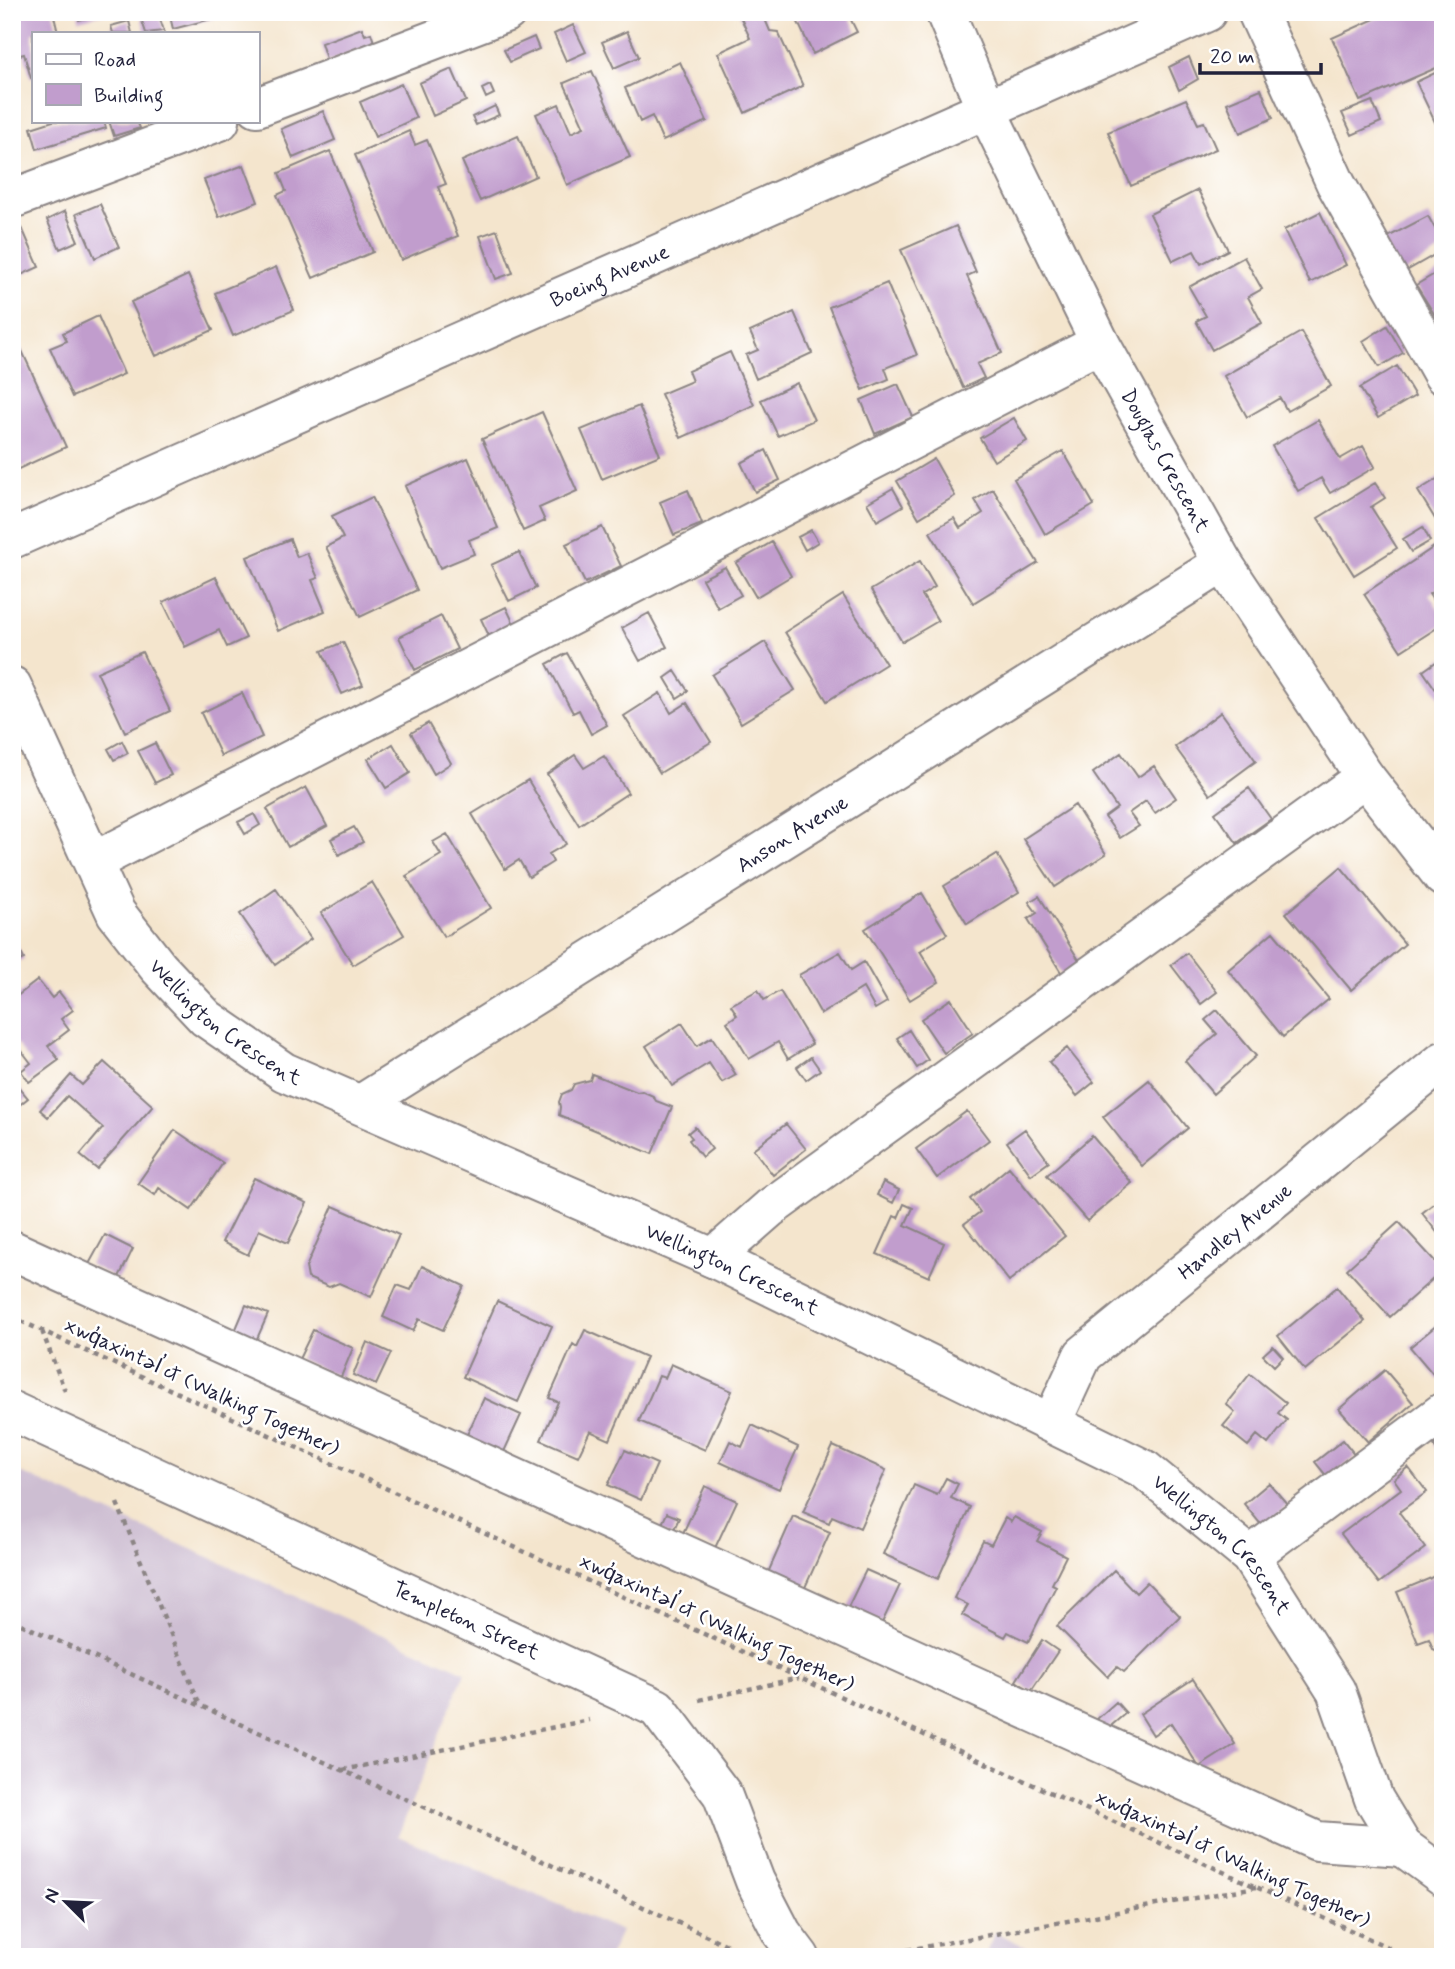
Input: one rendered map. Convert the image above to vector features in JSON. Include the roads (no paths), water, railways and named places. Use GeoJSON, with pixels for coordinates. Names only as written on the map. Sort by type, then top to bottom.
{"type":"FeatureCollection","features":[{"type":"Feature","properties":{"kind":"street"},"geometry":{"type":"LineString","coordinates":[[259,106],[507,12]]}},
{"type":"Feature","properties":{"kind":"street","name":"Douglas Crescent"},"geometry":{"type":"LineString","coordinates":[[945,12],[986,109],[1100,343],[1223,563],[1364,777],[1443,877]]}},
{"type":"Feature","properties":{"kind":"street","name":"Boeing Avenue"},"geometry":{"type":"LineString","coordinates":[[12,539],[1207,12]]}},
{"type":"Feature","properties":{"kind":"street"},"geometry":{"type":"LineString","coordinates":[[1257,12],[1336,184],[1443,375]]}},
{"type":"Feature","properties":{"kind":"street"},"geometry":{"type":"LineString","coordinates":[[12,199],[217,122]]}},
{"type":"Feature","properties":{"kind":"street"},"geometry":{"type":"LineString","coordinates":[[93,862],[1100,343]]}},
{"type":"Feature","properties":{"kind":"street","name":"Anson Avenue"},"geometry":{"type":"LineString","coordinates":[[361,1104],[1223,563]]}},
{"type":"Feature","properties":{"kind":"street","name":"Wellington Crescent"},"geometry":{"type":"LineString","coordinates":[[12,686],[116,913],[158,967],[206,1018],[284,1072],[713,1258],[1144,1469],[1250,1556],[1336,1691],[1374,1799],[1403,1847],[1443,1876]]}},
{"type":"Feature","properties":{"kind":"street"},"geometry":{"type":"LineString","coordinates":[[713,1258],[770,1208],[1364,777]]}},
{"type":"Feature","properties":{"kind":"street","name":"Handley Avenue"},"geometry":{"type":"LineString","coordinates":[[1052,1422],[1083,1355],[1443,1061]]}},
{"type":"Feature","properties":{"kind":"street"},"geometry":{"type":"LineString","coordinates":[[12,1250],[1317,1840],[1403,1847]]}},
{"type":"Feature","properties":{"kind":"street","name":"Templeton Street"},"geometry":{"type":"LineString","coordinates":[[12,1411],[657,1708],[722,1794],[755,1881],[782,1933],[800,1957]]}},
{"type":"Feature","properties":{"kind":"street"},"geometry":{"type":"LineString","coordinates":[[1250,1556],[1443,1412]]}}]}
